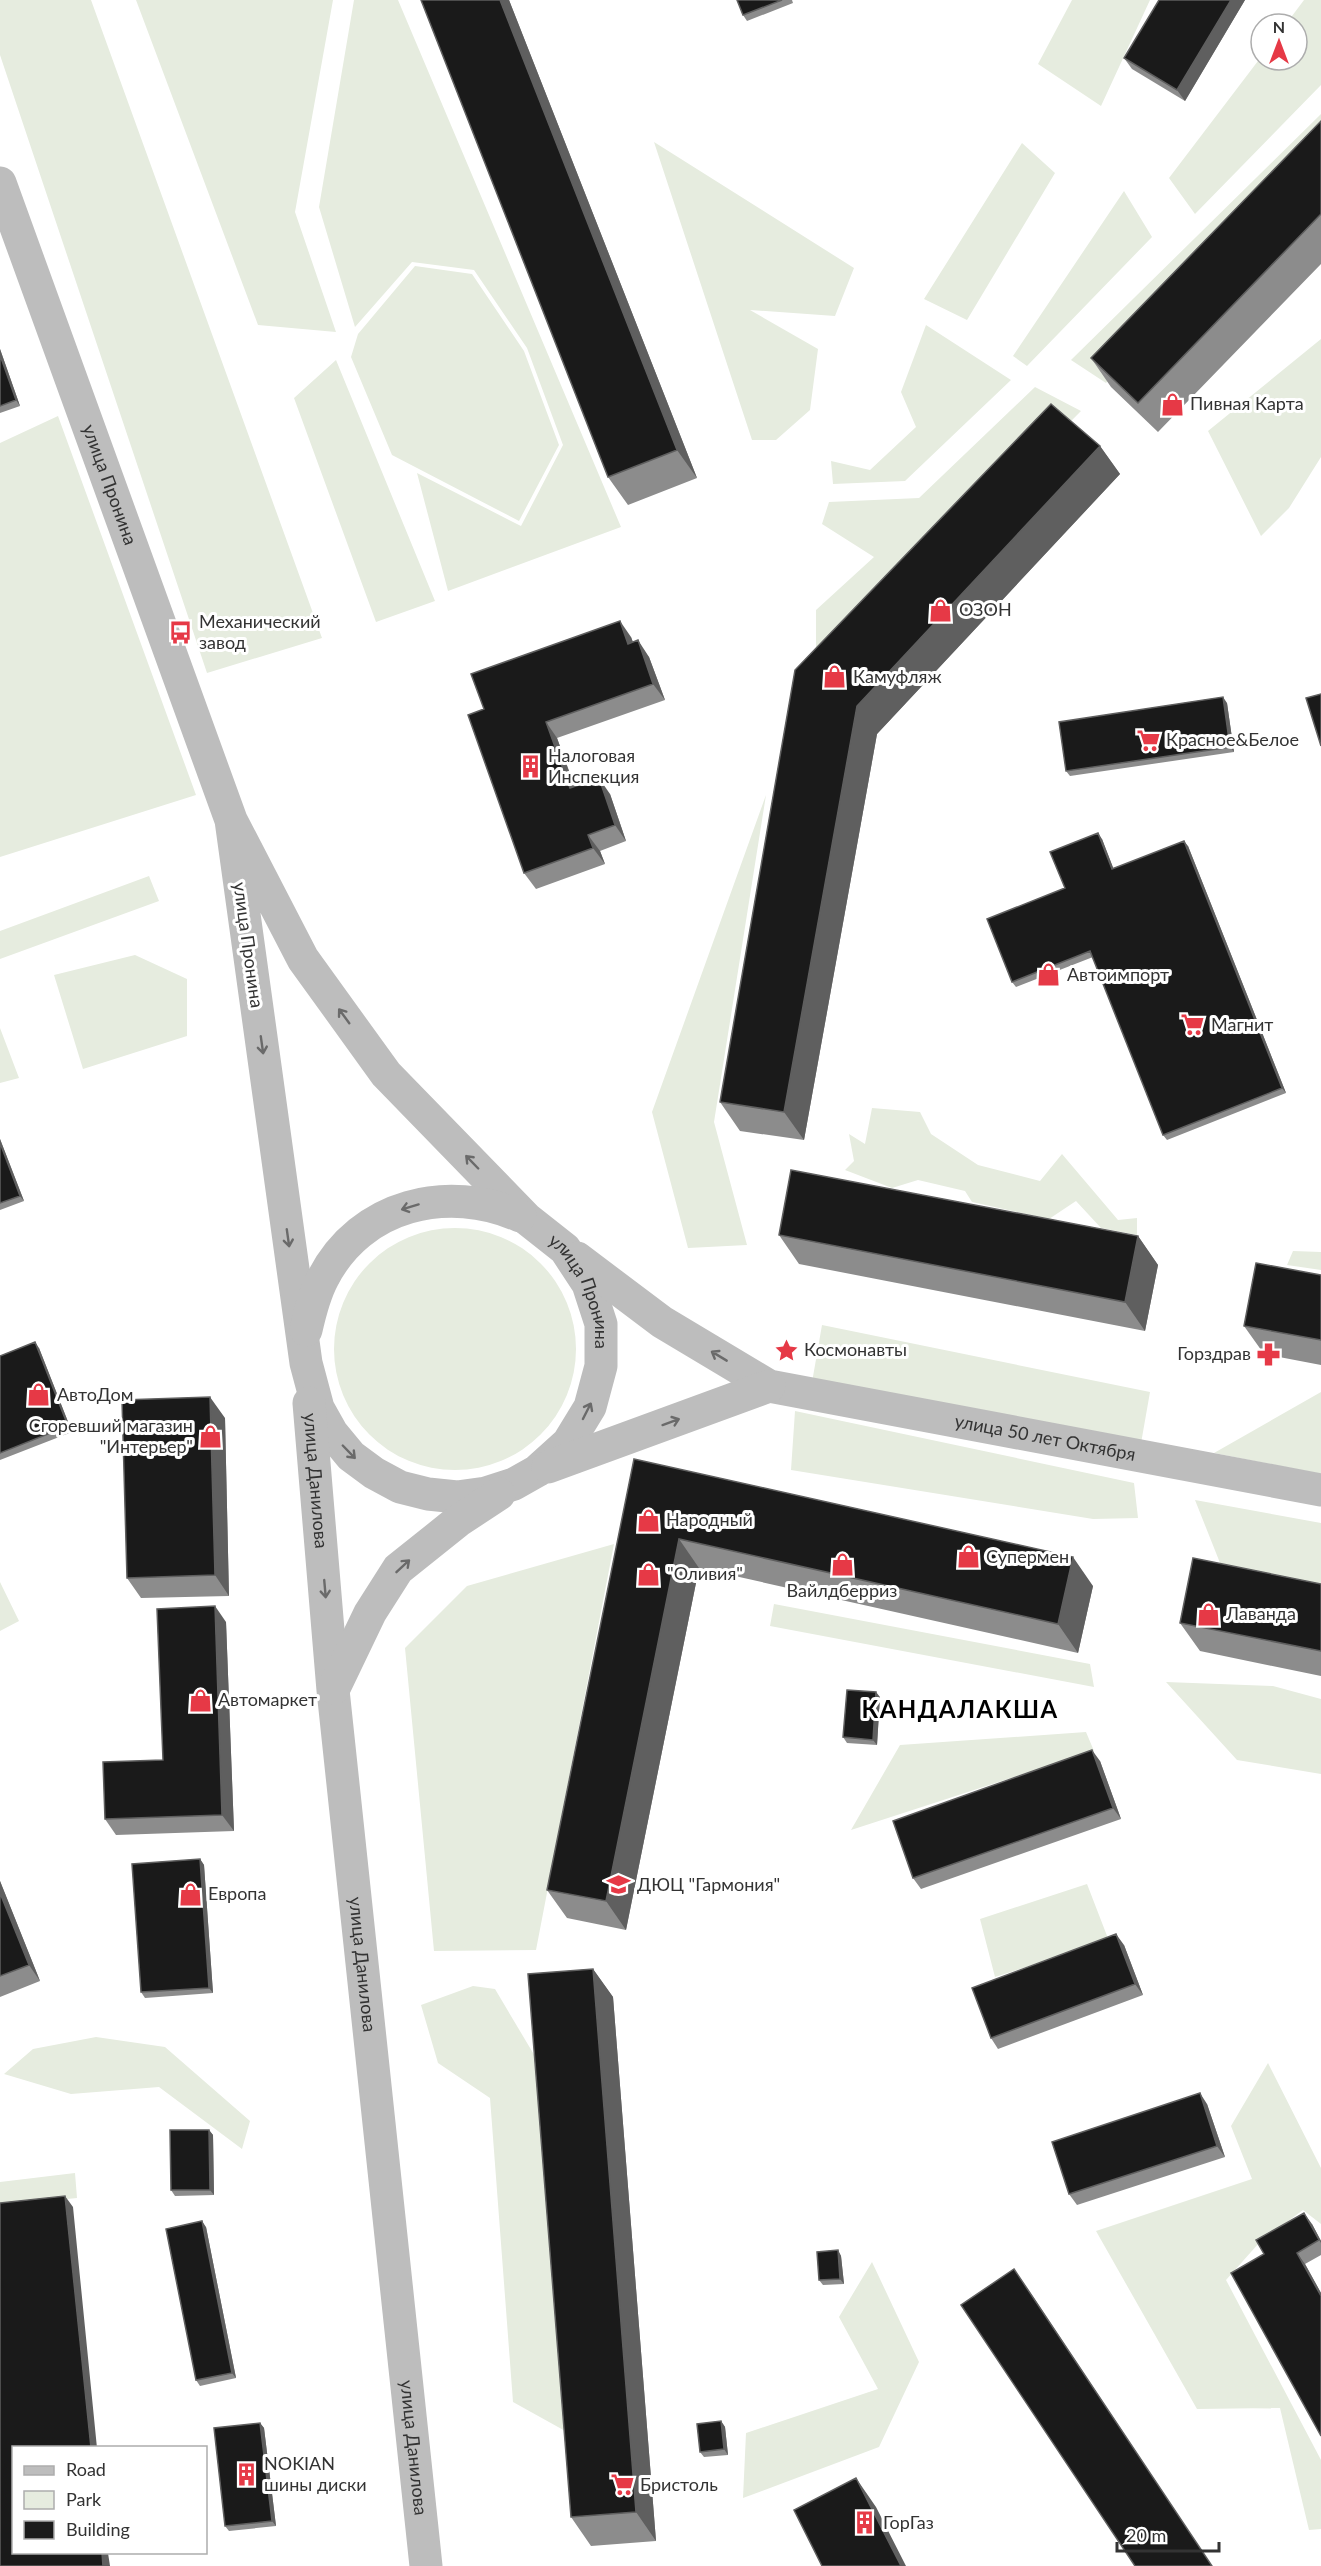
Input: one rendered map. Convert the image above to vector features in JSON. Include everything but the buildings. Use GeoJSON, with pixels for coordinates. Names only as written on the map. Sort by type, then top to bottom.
{"type":"FeatureCollection","features":[{"type":"Feature","properties":{"kind":"main road","name":"улица Пронина"},"geometry":{"type":"LineString","coordinates":[[0,183],[231,820],[303,959],[379,1064],[527,1219],[565,1249],[588,1284],[601,1324],[602,1366],[590,1407],[568,1443],[526,1478],[486,1493],[467,1496],[428,1494],[400,1487],[374,1473],[351,1456],[332,1433],[318,1408],[306,1363],[231,820]]}},
{"type":"Feature","properties":{"kind":"main road"},"geometry":{"type":"LineString","coordinates":[[306,1363],[306,1334],[311,1305],[323,1277],[339,1253],[360,1233],[385,1216],[412,1205],[442,1200],[471,1201],[500,1207],[527,1219]]}},
{"type":"Feature","properties":{"kind":"main road"},"geometry":{"type":"LineString","coordinates":[[565,1249],[662,1322],[769,1386]]}},
{"type":"Feature","properties":{"kind":"main road","name":"улица Данилова"},"geometry":{"type":"LineString","coordinates":[[306,1363],[333,1689],[426,2566]]}},
{"type":"Feature","properties":{"kind":"main road"},"geometry":{"type":"LineString","coordinates":[[333,1689],[370,1613],[398,1569],[458,1521],[526,1478],[769,1386]]}},
{"type":"Feature","properties":{"kind":"main road","name":"улица 50 лет Октября"},"geometry":{"type":"LineString","coordinates":[[769,1386],[1321,1490]]}},
{"type":"Feature","properties":{"kind":"green space"},"geometry":{"type":"Polygon","coordinates":[[[0,0],[91,0],[322,638],[207,673],[0,55],[0,0]]]}},
{"type":"Feature","properties":{"kind":"green space"},"geometry":{"type":"Polygon","coordinates":[[[136,0],[333,0],[295,212],[336,332],[258,325],[136,0]]]}},
{"type":"Feature","properties":{"kind":"green space"},"geometry":{"type":"Polygon","coordinates":[[[354,0],[398,0],[621,527],[448,591],[417,473],[521,526],[563,445],[527,348],[474,270],[412,262],[355,327],[319,207],[354,0]]]}},
{"type":"Feature","properties":{"kind":"green space"},"geometry":{"type":"Polygon","coordinates":[[[1072,0],[1150,0],[1101,106],[1038,64],[1072,0]]]}},
{"type":"Feature","properties":{"kind":"green space"},"geometry":{"type":"Polygon","coordinates":[[[1304,0],[1321,0],[1321,85],[1195,214],[1169,178],[1250,72],[1309,72],[1309,12],[1295,12],[1304,0]]]}},
{"type":"Feature","properties":{"kind":"green space"},"geometry":{"type":"Polygon","coordinates":[[[1321,114],[1321,163],[1106,383],[1071,360],[1321,114]]]}},
{"type":"Feature","properties":{"kind":"green space"},"geometry":{"type":"Polygon","coordinates":[[[654,142],[854,268],[835,316],[750,310],[818,349],[810,410],[776,440],[752,440],[654,142]]]}},
{"type":"Feature","properties":{"kind":"green space"},"geometry":{"type":"Polygon","coordinates":[[[1022,143],[1055,173],[967,320],[924,299],[1022,143]]]}},
{"type":"Feature","properties":{"kind":"green space"},"geometry":{"type":"Polygon","coordinates":[[[1124,191],[1152,237],[1027,366],[1013,356],[1124,191]]]}},
{"type":"Feature","properties":{"kind":"green space"},"geometry":{"type":"Polygon","coordinates":[[[415,266],[472,274],[524,351],[559,445],[519,521],[392,455],[351,357],[358,334],[415,266]]]}},
{"type":"Feature","properties":{"kind":"green space"},"geometry":{"type":"Polygon","coordinates":[[[926,325],[1011,380],[905,481],[833,484],[831,461],[870,470],[916,427],[901,392],[926,325]]]}},
{"type":"Feature","properties":{"kind":"green space"},"geometry":{"type":"Polygon","coordinates":[[[1321,339],[1321,457],[1289,508],[1261,536],[1208,431],[1321,339]]]}},
{"type":"Feature","properties":{"kind":"green space"},"geometry":{"type":"Polygon","coordinates":[[[336,360],[435,601],[376,622],[294,398],[336,360]]]}},
{"type":"Feature","properties":{"kind":"green space"},"geometry":{"type":"Polygon","coordinates":[[[1035,387],[1081,411],[816,679],[816,610],[874,557],[822,524],[829,502],[919,498],[1035,387]]]}},
{"type":"Feature","properties":{"kind":"green space"},"geometry":{"type":"Polygon","coordinates":[[[58,416],[196,795],[0,857],[0,443],[58,416]]]}},
{"type":"Feature","properties":{"kind":"green space"},"geometry":{"type":"Polygon","coordinates":[[[766,795],[714,1122],[747,1245],[688,1248],[652,1112],[766,795]]]}},
{"type":"Feature","properties":{"kind":"green space"},"geometry":{"type":"Polygon","coordinates":[[[149,876],[159,901],[0,959],[0,931],[149,876]]]}},
{"type":"Feature","properties":{"kind":"green space"},"geometry":{"type":"Polygon","coordinates":[[[135,955],[187,979],[187,1036],[83,1069],[54,975],[135,955]]]}},
{"type":"Feature","properties":{"kind":"green space"},"geometry":{"type":"Polygon","coordinates":[[[0,1028],[19,1078],[0,1083],[0,1028]]]}},
{"type":"Feature","properties":{"kind":"green space"},"geometry":{"type":"Polygon","coordinates":[[[872,1108],[920,1112],[931,1134],[978,1165],[1040,1181],[1062,1154],[1118,1220],[1137,1218],[1137,1235],[1101,1228],[1076,1201],[1049,1219],[972,1202],[965,1191],[918,1180],[892,1188],[845,1170],[854,1161],[849,1134],[865,1144],[872,1108]]]}},
{"type":"Feature","properties":{"kind":"green space"},"geometry":{"type":"Polygon","coordinates":[[[455,1228],[479,1231],[512,1243],[532,1256],[548,1272],[561,1292],[570,1314],[576,1349],[573,1373],[561,1406],[548,1426],[532,1442],[512,1455],[490,1464],[455,1470],[431,1467],[398,1455],[378,1442],[362,1426],[349,1406],[340,1384],[334,1349],[337,1325],[349,1292],[362,1272],[378,1256],[398,1243],[420,1234],[455,1228]]]}},
{"type":"Feature","properties":{"kind":"green space"},"geometry":{"type":"Polygon","coordinates":[[[1293,1251],[1321,1252],[1321,1270],[1287,1265],[1293,1251]]]}},
{"type":"Feature","properties":{"kind":"green space"},"geometry":{"type":"Polygon","coordinates":[[[822,1325],[1150,1392],[1140,1449],[811,1388],[822,1325]]]}},
{"type":"Feature","properties":{"kind":"green space"},"geometry":{"type":"Polygon","coordinates":[[[1321,1392],[1321,1474],[1214,1453],[1321,1392]]]}},
{"type":"Feature","properties":{"kind":"green space"},"geometry":{"type":"Polygon","coordinates":[[[795,1411],[1134,1483],[1138,1518],[1093,1519],[791,1470],[795,1411]]]}},
{"type":"Feature","properties":{"kind":"green space"},"geometry":{"type":"Polygon","coordinates":[[[1195,1500],[1321,1523],[1321,1593],[1224,1573],[1195,1500]]]}},
{"type":"Feature","properties":{"kind":"green space"},"geometry":{"type":"Polygon","coordinates":[[[614,1544],[536,1950],[434,1951],[405,1648],[467,1586],[614,1544]]]}},
{"type":"Feature","properties":{"kind":"green space"},"geometry":{"type":"Polygon","coordinates":[[[0,1582],[19,1621],[0,1631],[0,1582]]]}},
{"type":"Feature","properties":{"kind":"green space"},"geometry":{"type":"Polygon","coordinates":[[[774,1604],[1090,1664],[1094,1687],[770,1626],[774,1604]]]}},
{"type":"Feature","properties":{"kind":"green space"},"geometry":{"type":"Polygon","coordinates":[[[1166,1682],[1273,1686],[1321,1699],[1321,1774],[1237,1760],[1166,1682]]]}},
{"type":"Feature","properties":{"kind":"green space"},"geometry":{"type":"Polygon","coordinates":[[[1086,1732],[1094,1751],[851,1830],[900,1745],[1086,1732]]]}},
{"type":"Feature","properties":{"kind":"green space"},"geometry":{"type":"Polygon","coordinates":[[[1087,1884],[1109,1941],[995,1977],[980,1919],[1087,1884]]]}},
{"type":"Feature","properties":{"kind":"green space"},"geometry":{"type":"Polygon","coordinates":[[[473,1986],[495,1989],[536,2058],[576,2437],[513,2402],[490,2098],[438,2063],[421,2005],[473,1986]]]}},
{"type":"Feature","properties":{"kind":"green space"},"geometry":{"type":"Polygon","coordinates":[[[96,2037],[165,2047],[250,2121],[242,2149],[159,2087],[71,2094],[4,2074],[33,2049],[96,2037]]]}},
{"type":"Feature","properties":{"kind":"green space"},"geometry":{"type":"Polygon","coordinates":[[[1268,2063],[1321,2168],[1321,2224],[1303,2210],[1259,2243],[1226,2280],[1321,2460],[1321,2529],[1309,2530],[1280,2408],[1197,2409],[1096,2231],[1252,2179],[1231,2126],[1268,2063]]]}},
{"type":"Feature","properties":{"kind":"green space"},"geometry":{"type":"Polygon","coordinates":[[[75,2173],[77,2198],[0,2206],[0,2182],[75,2173]]]}},
{"type":"Feature","properties":{"kind":"green space"},"geometry":{"type":"Polygon","coordinates":[[[872,2262],[919,2362],[879,2447],[743,2498],[746,2433],[878,2389],[839,2317],[872,2262]]]}},
{"type":"Feature","properties":{"kind":"place","name":"Пивная Карта"},"geometry":{"type":"Point","coordinates":[1172,404]}},
{"type":"Feature","properties":{"kind":"place","name":"ОЗОН"},"geometry":{"type":"Point","coordinates":[941,610]}},
{"type":"Feature","properties":{"kind":"place","name":"Механический завод"},"geometry":{"type":"Point","coordinates":[181,632]}},
{"type":"Feature","properties":{"kind":"place","name":"Камуфляж"},"geometry":{"type":"Point","coordinates":[835,677]}},
{"type":"Feature","properties":{"kind":"place","name":"Красное&Белое"},"geometry":{"type":"Point","coordinates":[1148,740]}},
{"type":"Feature","properties":{"kind":"place","name":"Налоговая Инспекция"},"geometry":{"type":"Point","coordinates":[530,766]}},
{"type":"Feature","properties":{"kind":"place","name":"Автоимпорт"},"geometry":{"type":"Point","coordinates":[1049,975]}},
{"type":"Feature","properties":{"kind":"place","name":"Магнит"},"geometry":{"type":"Point","coordinates":[1193,1025]}},
{"type":"Feature","properties":{"kind":"place","name":"Космонавты"},"geometry":{"type":"Point","coordinates":[786,1350]}},
{"type":"Feature","properties":{"kind":"place","name":"Горздрав"},"geometry":{"type":"Point","coordinates":[1269,1354]}},
{"type":"Feature","properties":{"kind":"place","name":"АвтоДом"},"geometry":{"type":"Point","coordinates":[39,1395]}},
{"type":"Feature","properties":{"kind":"place","name":"Сгоревший магазин \"Интерьер\""},"geometry":{"type":"Point","coordinates":[211,1436]}},
{"type":"Feature","properties":{"kind":"place","name":"Народный"},"geometry":{"type":"Point","coordinates":[648,1520]}},
{"type":"Feature","properties":{"kind":"place","name":"Супермен"},"geometry":{"type":"Point","coordinates":[968,1557]}},
{"type":"Feature","properties":{"kind":"place","name":"Вайлдберриз"},"geometry":{"type":"Point","coordinates":[842,1565]}},
{"type":"Feature","properties":{"kind":"place","name":"\"Оливия\""},"geometry":{"type":"Point","coordinates":[649,1574]}},
{"type":"Feature","properties":{"kind":"place","name":"Лаванда"},"geometry":{"type":"Point","coordinates":[1208,1614]}},
{"type":"Feature","properties":{"kind":"place","name":"Автомаркет"},"geometry":{"type":"Point","coordinates":[200,1700]}},
{"type":"Feature","properties":{"kind":"place","name":"ДЮЦ \"Гармония\""},"geometry":{"type":"Point","coordinates":[619,1885]}},
{"type":"Feature","properties":{"kind":"place","name":"Европа"},"geometry":{"type":"Point","coordinates":[190,1894]}},
{"type":"Feature","properties":{"kind":"place","name":"NOKIAN шины диски"},"geometry":{"type":"Point","coordinates":[246,2474]}},
{"type":"Feature","properties":{"kind":"place","name":"Бристоль"},"geometry":{"type":"Point","coordinates":[622,2485]}},
{"type":"Feature","properties":{"kind":"place","name":"ГорГаз"},"geometry":{"type":"Point","coordinates":[865,2523]}},
{"type":"Feature","properties":{"kind":"district","name":"КАНДАЛАКША"},"geometry":{"type":"Point","coordinates":[960,1710]}}]}
